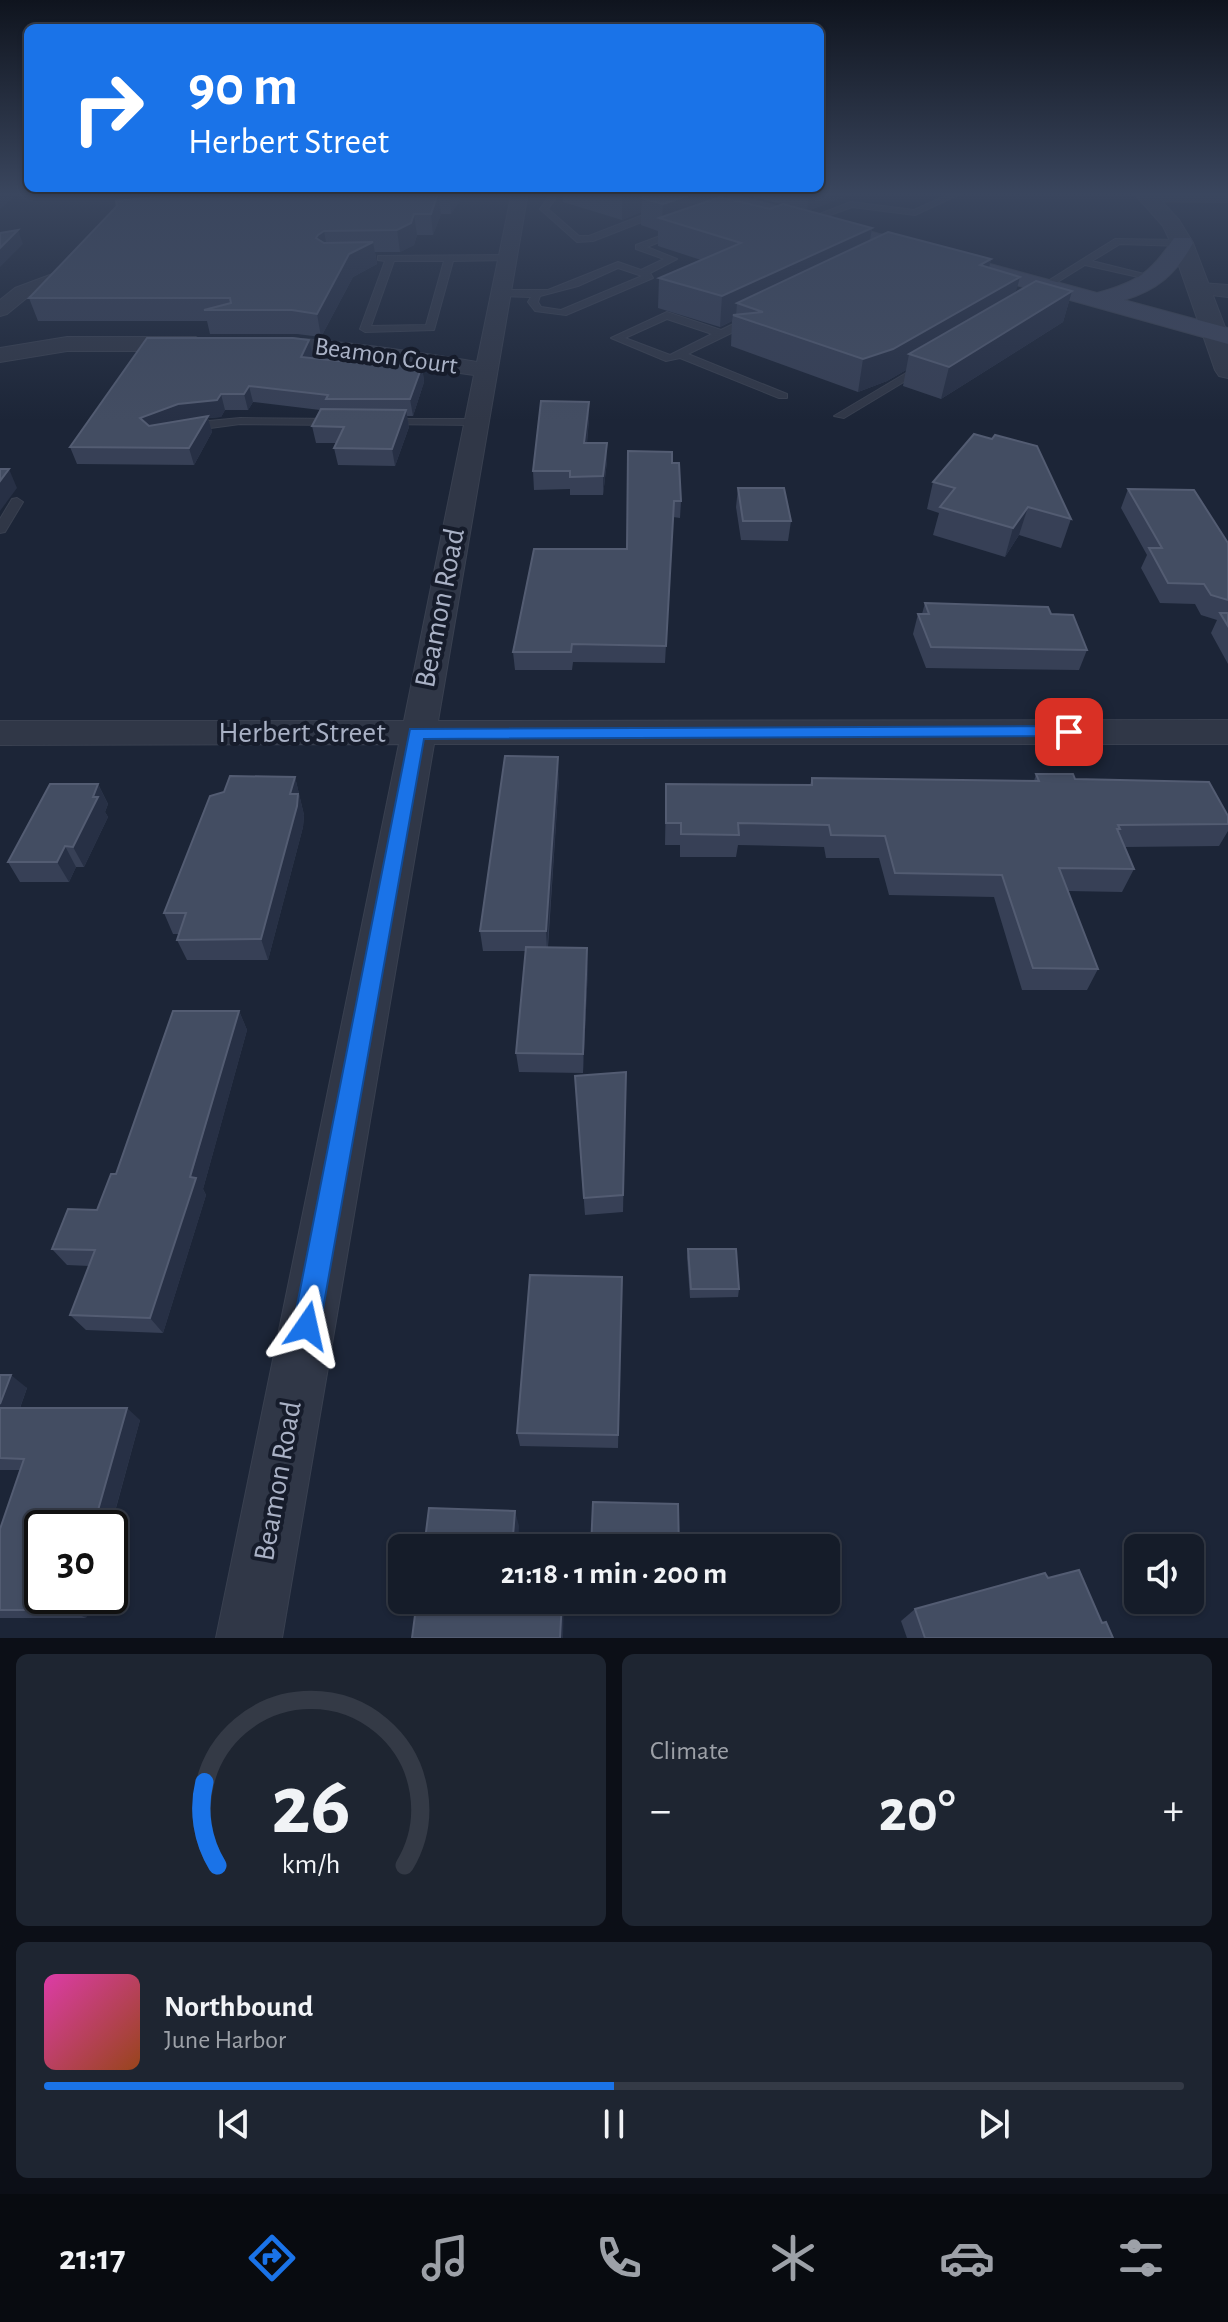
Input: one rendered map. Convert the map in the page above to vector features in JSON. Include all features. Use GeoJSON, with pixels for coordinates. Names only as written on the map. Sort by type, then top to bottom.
{"type":"FeatureCollection","features":[{"type":"Feature","properties":{"kind":"main road"},"geometry":{"type":"LineString","coordinates":[[960,268],[1046,291],[1098,300],[1222,335]]}},
{"type":"Feature","properties":{"kind":"main road"},"geometry":{"type":"LineString","coordinates":[[1098,300],[1126,292],[1167,268]]}},
{"type":"Feature","properties":{"kind":"street","name":"Beamon Road"},"geometry":{"type":"LineString","coordinates":[[249,1638],[485,370],[514,282],[515,268]]}},
{"type":"Feature","properties":{"kind":"street"},"geometry":{"type":"LineString","coordinates":[[1193,268],[1222,335],[1228,370]]}},
{"type":"Feature","properties":{"kind":"street"},"geometry":{"type":"LineString","coordinates":[[0,310],[22,292],[66,275]]}},
{"type":"Feature","properties":{"kind":"street"},"geometry":{"type":"LineString","coordinates":[[1201,289],[1228,291]]}},
{"type":"Feature","properties":{"kind":"street","name":"Beamon Court"},"geometry":{"type":"LineString","coordinates":[[0,355],[67,344],[228,344],[325,347],[485,370]]}},
{"type":"Feature","properties":{"kind":"street","name":"Herbert Street"},"geometry":{"type":"LineString","coordinates":[[0,733],[1228,732]]}},
{"type":"Feature","properties":{"kind":"lane"},"geometry":{"type":"LineString","coordinates":[[386,268],[365,329],[430,328],[446,268]]}},
{"type":"Feature","properties":{"kind":"lane"},"geometry":{"type":"LineString","coordinates":[[477,268],[514,282],[556,292],[610,268]]}},
{"type":"Feature","properties":{"kind":"lane"},"geometry":{"type":"LineString","coordinates":[[628,268],[651,276]]}},
{"type":"Feature","properties":{"kind":"lane"},"geometry":{"type":"LineString","coordinates":[[514,282],[538,309],[562,313],[651,276],[660,268]]}},
{"type":"Feature","properties":{"kind":"lane"},"geometry":{"type":"LineString","coordinates":[[1046,291],[1076,268]]}},
{"type":"Feature","properties":{"kind":"lane"},"geometry":{"type":"LineString","coordinates":[[1110,268],[1153,279]]}},
{"type":"Feature","properties":{"kind":"lane"},"geometry":{"type":"LineString","coordinates":[[721,334],[667,315],[616,338],[670,359],[771,310]]}},
{"type":"Feature","properties":{"kind":"lane"},"geometry":{"type":"LineString","coordinates":[[679,354],[783,396]]}},
{"type":"Feature","properties":{"kind":"lane"},"geometry":{"type":"LineString","coordinates":[[840,416],[929,363]]}},
{"type":"Feature","properties":{"kind":"lane"},"geometry":{"type":"LineString","coordinates":[[169,432],[240,421],[350,422]]}},
{"type":"Feature","properties":{"kind":"lane"},"geometry":{"type":"LineString","coordinates":[[365,422],[475,422]]}},
{"type":"Feature","properties":{"kind":"lane"},"geometry":{"type":"LineString","coordinates":[[0,529],[17,502]]}},
{"type":"Feature","properties":{"kind":"building"},"geometry":{"type":"Polygon","coordinates":[[[57,268],[341,268],[317,314],[292,310],[204,310],[231,303],[230,298],[29,298],[57,268]]]}},
{"type":"Feature","properties":{"kind":"building"},"geometry":{"type":"Polygon","coordinates":[[[681,268],[783,268],[722,296],[659,278],[681,268]]]}},
{"type":"Feature","properties":{"kind":"building"},"geometry":{"type":"Polygon","coordinates":[[[811,268],[991,268],[1020,277],[893,349],[863,359],[733,315],[763,312],[737,303],[811,268]]]}},
{"type":"Feature","properties":{"kind":"building"},"geometry":{"type":"Polygon","coordinates":[[[1036,281],[1072,291],[949,367],[909,354],[1036,281]]]}},
{"type":"Feature","properties":{"kind":"building"},"geometry":{"type":"Polygon","coordinates":[[[147,338],[293,338],[309,340],[301,357],[376,365],[422,366],[410,399],[326,399],[328,395],[249,386],[244,394],[221,394],[217,400],[178,404],[140,418],[149,426],[208,416],[189,448],[70,447],[147,338]]]}},
{"type":"Feature","properties":{"kind":"building"},"geometry":{"type":"Polygon","coordinates":[[[541,401],[589,402],[584,443],[607,443],[603,476],[570,477],[570,471],[533,471],[541,401]]]}},
{"type":"Feature","properties":{"kind":"building"},"geometry":{"type":"Polygon","coordinates":[[[321,409],[406,410],[392,449],[334,448],[344,427],[312,426],[321,409]]]}},
{"type":"Feature","properties":{"kind":"building"},"geometry":{"type":"Polygon","coordinates":[[[974,434],[992,439],[995,435],[1037,446],[1071,519],[1028,507],[1013,528],[940,507],[955,488],[933,482],[974,434]]]}},
{"type":"Feature","properties":{"kind":"building"},"geometry":{"type":"Polygon","coordinates":[[[628,451],[672,452],[672,463],[679,463],[681,501],[674,501],[666,646],[572,644],[571,652],[513,652],[534,549],[627,549],[628,451]]]}},
{"type":"Feature","properties":{"kind":"building"},"geometry":{"type":"Polygon","coordinates":[[[0,469],[9,469],[0,481],[0,469]]]}},
{"type":"Feature","properties":{"kind":"building"},"geometry":{"type":"Polygon","coordinates":[[[738,488],[784,488],[791,521],[743,521],[738,488]]]}},
{"type":"Feature","properties":{"kind":"building"},"geometry":{"type":"Polygon","coordinates":[[[1128,489],[1194,490],[1228,543],[1228,600],[1211,595],[1204,584],[1168,583],[1149,548],[1162,548],[1128,489]]]}},
{"type":"Feature","properties":{"kind":"building"},"geometry":{"type":"Polygon","coordinates":[[[925,603],[1048,607],[1051,614],[1073,615],[1087,650],[931,647],[918,614],[929,614],[925,603]]]}},
{"type":"Feature","properties":{"kind":"building"},"geometry":{"type":"Polygon","coordinates":[[[1220,613],[1228,613],[1228,626],[1220,613]]]}},
{"type":"Feature","properties":{"kind":"building"},"geometry":{"type":"Polygon","coordinates":[[[505,756],[558,757],[546,931],[480,931],[505,756]]]}},
{"type":"Feature","properties":{"kind":"building"},"geometry":{"type":"Polygon","coordinates":[[[1036,774],[1073,774],[1075,779],[1209,782],[1228,816],[1228,824],[1118,825],[1134,869],[1059,868],[1098,969],[1033,968],[1002,875],[895,873],[885,836],[831,835],[829,825],[738,823],[739,835],[681,834],[681,823],[666,823],[666,784],[812,785],[812,778],[1039,781],[1036,774]]]}},
{"type":"Feature","properties":{"kind":"building"},"geometry":{"type":"Polygon","coordinates":[[[230,776],[295,777],[290,794],[298,794],[297,806],[261,939],[177,940],[186,913],[164,913],[210,796],[224,792],[230,776]]]}},
{"type":"Feature","properties":{"kind":"building"},"geometry":{"type":"Polygon","coordinates":[[[50,784],[98,784],[93,797],[98,797],[73,847],[65,846],[57,862],[8,862],[50,784]]]}},
{"type":"Feature","properties":{"kind":"building"},"geometry":{"type":"Polygon","coordinates":[[[526,947],[587,948],[583,1054],[516,1053],[526,947]]]}},
{"type":"Feature","properties":{"kind":"building"},"geometry":{"type":"Polygon","coordinates":[[[173,1011],[239,1011],[190,1177],[196,1178],[150,1318],[70,1315],[95,1250],[52,1249],[68,1209],[97,1210],[111,1174],[116,1174],[173,1011]]]}},
{"type":"Feature","properties":{"kind":"building"},"geometry":{"type":"Polygon","coordinates":[[[626,1072],[623,1195],[584,1198],[575,1076],[626,1072]]]}},
{"type":"Feature","properties":{"kind":"building"},"geometry":{"type":"Polygon","coordinates":[[[688,1249],[736,1249],[739,1289],[691,1289],[688,1249]]]}},
{"type":"Feature","properties":{"kind":"building"},"geometry":{"type":"Polygon","coordinates":[[[530,1275],[622,1277],[618,1435],[517,1433],[530,1275]]]}},
{"type":"Feature","properties":{"kind":"building"},"geometry":{"type":"Polygon","coordinates":[[[0,1375],[11,1375],[0,1404],[0,1375]]]}},
{"type":"Feature","properties":{"kind":"building"},"geometry":{"type":"Polygon","coordinates":[[[0,1408],[127,1408],[98,1510],[24,1510],[24,1610],[0,1610],[0,1529],[24,1459],[0,1458],[0,1408]]]}},
{"type":"Feature","properties":{"kind":"building"},"geometry":{"type":"Polygon","coordinates":[[[593,1502],[678,1504],[679,1534],[592,1534],[593,1502]]]}},
{"type":"Feature","properties":{"kind":"building"},"geometry":{"type":"Polygon","coordinates":[[[429,1508],[515,1511],[513,1534],[426,1534],[429,1508]]]}},
{"type":"Feature","properties":{"kind":"building"},"geometry":{"type":"Polygon","coordinates":[[[1079,1570],[1102,1623],[1106,1622],[1113,1638],[925,1638],[915,1609],[1045,1573],[1048,1578],[1079,1570]]]}},
{"type":"Feature","properties":{"kind":"building"},"geometry":{"type":"Polygon","coordinates":[[[415,1614],[561,1614],[560,1638],[412,1638],[415,1614]]]}},
{"type":"Feature","properties":{"kind":"route"},"geometry":{"type":"LineString","coordinates":[[307,1326],[416,733],[1069,732]]}}]}
